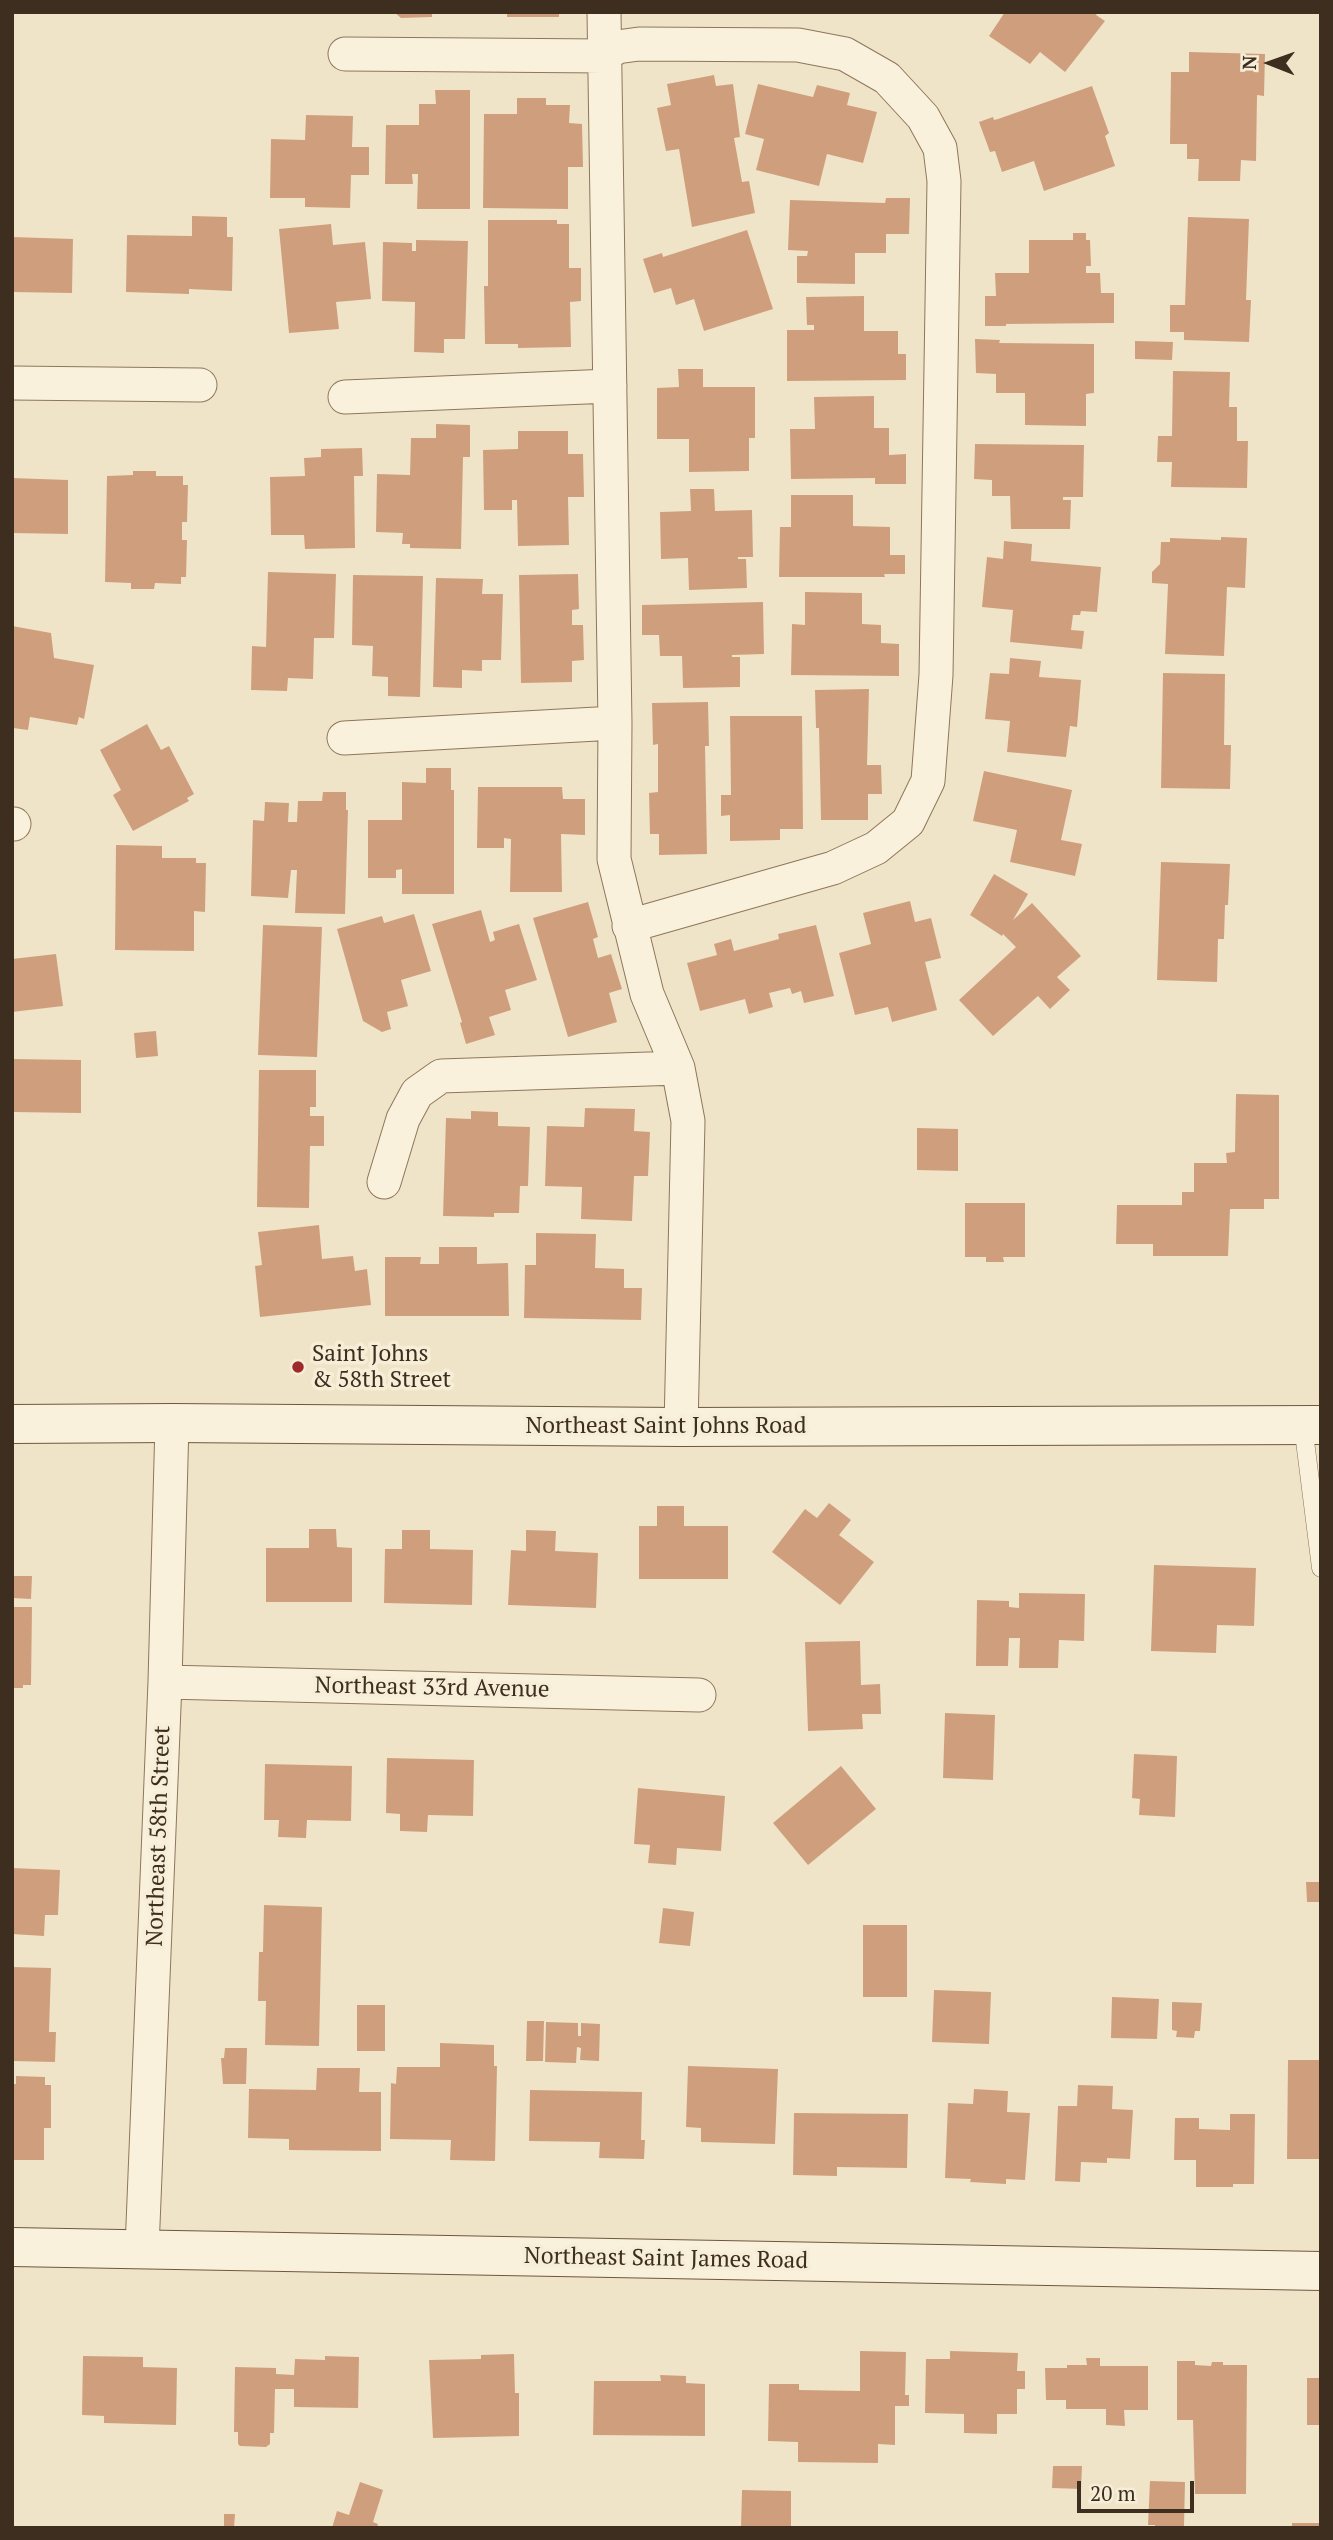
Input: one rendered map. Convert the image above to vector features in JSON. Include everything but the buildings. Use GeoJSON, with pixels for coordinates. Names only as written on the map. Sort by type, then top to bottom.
{"type":"FeatureCollection","features":[{"type":"Feature","properties":{"kind":"main road","name":"Northeast Saint Johns Road"},"geometry":{"type":"LineString","coordinates":[[12,1424],[681,1427],[1312,1425]]}},
{"type":"Feature","properties":{"kind":"main road","name":"Northeast Saint James Road"},"geometry":{"type":"LineString","coordinates":[[12,2247],[1321,2271]]}},
{"type":"Feature","properties":{"kind":"street"},"geometry":{"type":"LineString","coordinates":[[604,12],[615,723],[614,859],[647,994],[678,1068],[688,1121],[681,1427]]}},
{"type":"Feature","properties":{"kind":"street"},"geometry":{"type":"LineString","coordinates":[[345,54],[604,56],[617,47],[639,44],[798,45],[845,54],[887,78],[923,117],[940,148],[944,181],[936,675],[928,781],[908,822],[876,848],[833,868],[629,926]]}},
{"type":"Feature","properties":{"kind":"street"},"geometry":{"type":"LineString","coordinates":[[12,383],[200,384]]}},
{"type":"Feature","properties":{"kind":"street"},"geometry":{"type":"LineString","coordinates":[[345,397],[610,386]]}},
{"type":"Feature","properties":{"kind":"street"},"geometry":{"type":"LineString","coordinates":[[344,738],[615,723]]}},
{"type":"Feature","properties":{"kind":"street"},"geometry":{"type":"LineString","coordinates":[[384,1182],[403,1119],[417,1093],[441,1076],[678,1068]]}},
{"type":"Feature","properties":{"kind":"street","name":"Northeast 58th Street"},"geometry":{"type":"LineString","coordinates":[[142,2249],[165,1682],[172,1423]]}},
{"type":"Feature","properties":{"kind":"street","name":"Northeast 33rd Avenue"},"geometry":{"type":"LineString","coordinates":[[165,1682],[699,1695]]}},
{"type":"Feature","properties":{"kind":"lane"},"geometry":{"type":"LineString","coordinates":[[1312,1425],[1321,1568]]}},
{"type":"Feature","properties":{"kind":"place","name":"Saint Johns & 58th Street"},"geometry":{"type":"Point","coordinates":[298,1367]}}]}
